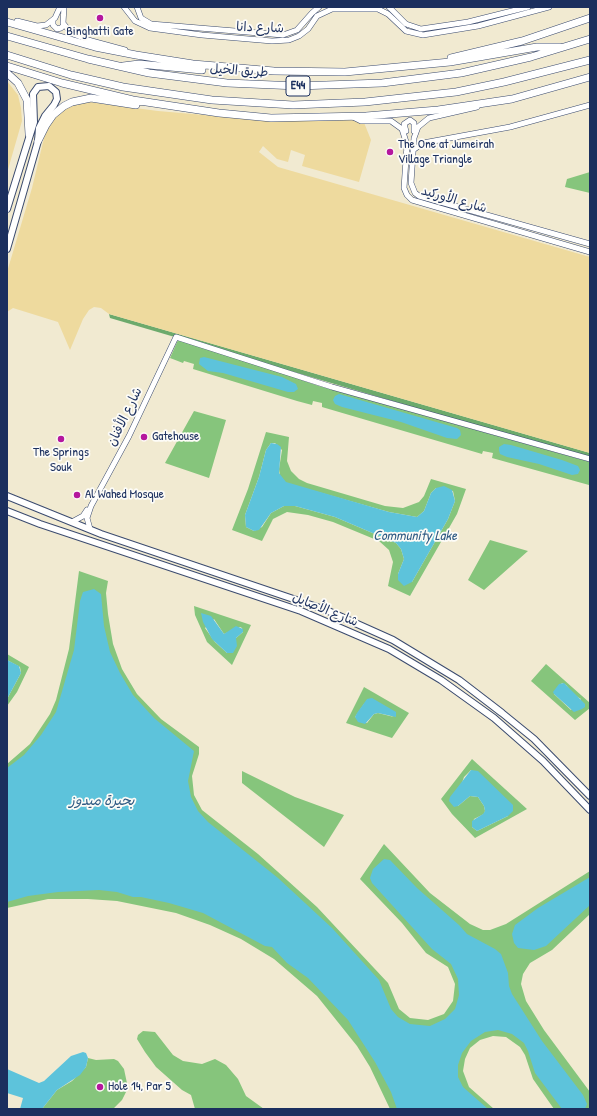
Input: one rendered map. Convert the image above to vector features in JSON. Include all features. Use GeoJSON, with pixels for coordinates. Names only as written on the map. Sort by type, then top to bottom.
{"type":"FeatureCollection","features":[{"type":"Feature","properties":{"kind":"highway"},"geometry":{"type":"LineString","coordinates":[[419,64],[515,43],[590,18]]}},
{"type":"Feature","properties":{"kind":"highway"},"geometry":{"type":"LineString","coordinates":[[7,20],[89,45],[136,56],[193,64],[274,71],[330,72],[477,59],[537,48],[564,48]]}},
{"type":"Feature","properties":{"kind":"highway","name":"طريق الخيل"},"geometry":{"type":"LineString","coordinates":[[7,36],[118,67],[160,75],[232,84],[280,86],[346,86],[400,82],[461,73],[513,62],[590,39]]}},
{"type":"Feature","properties":{"kind":"highway","name":"E44"},"geometry":{"type":"LineString","coordinates":[[7,55],[71,75],[145,91],[234,102],[293,105],[359,103],[450,93],[504,82],[590,60]]}},
{"type":"Feature","properties":{"kind":"highway"},"geometry":{"type":"LineString","coordinates":[[118,67],[139,64],[251,73],[274,71]]}},
{"type":"Feature","properties":{"kind":"highway"},"geometry":{"type":"LineString","coordinates":[[7,66],[80,88],[133,100],[180,108],[256,117],[353,117],[409,113],[526,96],[590,77]]}},
{"type":"Feature","properties":{"kind":"highway"},"geometry":{"type":"LineString","coordinates":[[7,74],[18,83],[27,100],[29,134]]}},
{"type":"Feature","properties":{"kind":"highway"},"geometry":{"type":"LineString","coordinates":[[38,141],[53,115],[64,106],[77,100],[96,99],[160,108],[180,108]]}},
{"type":"Feature","properties":{"kind":"main road"},"geometry":{"type":"LineString","coordinates":[[7,209],[34,119],[33,94],[38,88],[48,86],[56,92],[57,99],[41,122],[38,141],[7,255]]}},
{"type":"Feature","properties":{"kind":"main road","name":"شارع الأصايل"},"geometry":{"type":"LineString","coordinates":[[8,497],[90,529],[312,604],[392,640],[459,680],[497,708],[534,739],[590,796]]}},
{"type":"Feature","properties":{"kind":"main road","name":"شارع الأصايل"},"geometry":{"type":"LineString","coordinates":[[7,511],[40,524],[301,611],[389,649],[441,680],[494,718],[543,761],[590,810]]}},
{"type":"Feature","properties":{"kind":"street"},"geometry":{"type":"LineString","coordinates":[[7,20],[37,26],[46,25],[53,21],[60,7]]}},
{"type":"Feature","properties":{"kind":"street"},"geometry":{"type":"LineString","coordinates":[[64,7],[62,16],[64,25],[68,31],[76,36],[124,50],[136,56]]}},
{"type":"Feature","properties":{"kind":"street","name":"شارع دانا"},"geometry":{"type":"LineString","coordinates":[[124,7],[135,21],[150,28],[209,36],[272,41],[289,40],[300,36],[308,29],[318,16],[332,9],[378,9],[388,14],[406,30],[423,35],[478,26],[549,7]]}},
{"type":"Feature","properties":{"kind":"street","name":"شارع دانا"},"geometry":{"type":"LineString","coordinates":[[137,7],[141,18],[151,24],[283,35],[297,30],[319,7]]}},
{"type":"Feature","properties":{"kind":"street"},"geometry":{"type":"LineString","coordinates":[[389,7],[406,24],[421,29],[468,22],[528,7]]}},
{"type":"Feature","properties":{"kind":"street"},"geometry":{"type":"LineString","coordinates":[[53,21],[53,25],[57,29],[64,25]]}},
{"type":"Feature","properties":{"kind":"street","name":"شارع الأوركيد"},"geometry":{"type":"LineString","coordinates":[[486,103],[463,111],[426,119],[418,127],[414,138],[412,186],[417,194],[590,244]]}},
{"type":"Feature","properties":{"kind":"street"},"geometry":{"type":"LineString","coordinates":[[413,150],[423,143],[510,127],[590,104]]}},
{"type":"Feature","properties":{"kind":"street","name":"شارع الأوركيد"},"geometry":{"type":"LineString","coordinates":[[353,117],[361,121],[387,120],[396,123],[404,132],[407,145],[404,188],[409,198],[590,252]]}},
{"type":"Feature","properties":{"kind":"street"},"geometry":{"type":"LineString","coordinates":[[407,145],[408,136],[404,125],[407,120],[411,120],[414,123],[414,138]]}},
{"type":"Feature","properties":{"kind":"street"},"geometry":{"type":"LineString","coordinates":[[523,232],[529,230],[539,233],[543,231]]}},
{"type":"Feature","properties":{"kind":"street","name":"شارع الأفنان"},"geometry":{"type":"LineString","coordinates":[[72,522],[83,516],[90,506],[129,436],[176,337],[332,387],[590,459]]}},
{"type":"Feature","properties":{"kind":"street","name":"شارع الأفنان"},"geometry":{"type":"LineString","coordinates":[[90,506],[87,518],[90,529]]}},
{"type":"Feature","properties":{"kind":"green space"},"geometry":{"type":"Polygon","coordinates":[[[590,172],[590,193],[565,187],[567,179],[590,172]]]}},
{"type":"Feature","properties":{"kind":"green space"},"geometry":{"type":"Polygon","coordinates":[[[109,314],[590,453],[590,459],[110,318],[109,314]]]}},
{"type":"Feature","properties":{"kind":"green space"},"geometry":{"type":"Polygon","coordinates":[[[178,340],[229,355],[319,386],[590,462],[589,485],[492,458],[493,453],[483,451],[482,454],[322,407],[322,403],[313,401],[312,405],[193,369],[194,364],[184,361],[183,363],[170,358],[178,340]]]}},
{"type":"Feature","properties":{"kind":"green space"},"geometry":{"type":"Polygon","coordinates":[[[194,411],[226,420],[209,478],[165,463],[194,411]]]}},
{"type":"Feature","properties":{"kind":"green space"},"geometry":{"type":"Polygon","coordinates":[[[266,432],[289,437],[287,461],[291,471],[299,479],[307,483],[385,506],[403,508],[419,502],[424,496],[431,479],[466,489],[457,514],[410,596],[388,586],[393,562],[389,550],[379,541],[333,522],[308,515],[287,512],[273,519],[262,541],[232,530],[248,489],[266,432]],[[271,443],[266,450],[259,477],[245,515],[246,527],[254,531],[262,527],[271,513],[284,506],[295,506],[335,517],[396,543],[401,549],[404,559],[398,574],[412,582],[448,519],[455,501],[453,491],[436,488],[431,493],[424,511],[417,517],[389,512],[286,483],[280,477],[279,469],[282,450],[275,443],[271,443]]]}},
{"type":"Feature","properties":{"kind":"green space"},"geometry":{"type":"Polygon","coordinates":[[[490,540],[528,551],[484,590],[468,580],[490,540]]]}},
{"type":"Feature","properties":{"kind":"green space","name":"بحيرة ميدوز"},"geometry":{"type":"Polygon","coordinates":[[[79,571],[108,581],[106,593],[113,644],[122,669],[137,694],[161,719],[199,747],[199,754],[192,776],[194,795],[202,810],[258,854],[317,907],[388,983],[399,1009],[410,1018],[428,1020],[444,1014],[453,1001],[455,984],[448,967],[426,953],[402,923],[360,879],[384,844],[430,893],[470,924],[483,930],[490,930],[506,924],[590,871],[590,914],[552,950],[530,963],[523,974],[521,984],[526,1001],[544,1030],[590,1092],[590,1109],[554,1109],[533,1079],[525,1055],[520,1047],[506,1037],[493,1036],[480,1040],[470,1048],[465,1059],[463,1071],[469,1087],[494,1109],[390,1109],[370,1067],[357,1046],[317,996],[274,959],[241,939],[210,925],[176,913],[117,901],[48,899],[7,908],[7,764],[30,744],[50,714],[56,700],[69,649],[79,571]]]}},
{"type":"Feature","properties":{"kind":"green space"},"geometry":{"type":"Polygon","coordinates":[[[194,606],[251,625],[232,665],[207,642],[195,615],[194,606]],[[214,619],[205,628],[215,642],[227,653],[236,638],[243,632],[242,628],[240,627],[224,634],[214,619]]]}},
{"type":"Feature","properties":{"kind":"green space"},"geometry":{"type":"Polygon","coordinates":[[[7,654],[29,667],[17,692],[7,706],[7,699],[21,673],[20,667],[7,660],[7,654]]]}},
{"type":"Feature","properties":{"kind":"green space"},"geometry":{"type":"Polygon","coordinates":[[[546,664],[590,703],[590,708],[575,720],[531,681],[546,664]],[[562,683],[554,694],[571,710],[581,699],[574,695],[566,685],[562,683]]]}},
{"type":"Feature","properties":{"kind":"green space"},"geometry":{"type":"Polygon","coordinates":[[[364,687],[409,713],[392,738],[346,723],[364,687]],[[364,704],[355,717],[367,723],[374,714],[378,713],[394,717],[364,704]]]}},
{"type":"Feature","properties":{"kind":"green space"},"geometry":{"type":"Polygon","coordinates":[[[472,759],[527,809],[475,838],[452,814],[441,799],[472,759]],[[471,770],[464,777],[454,806],[458,806],[470,796],[478,797],[484,806],[485,811],[484,814],[474,819],[472,827],[477,831],[508,816],[471,770]]]}},
{"type":"Feature","properties":{"kind":"green space"},"geometry":{"type":"Polygon","coordinates":[[[242,771],[295,797],[344,815],[324,847],[242,783],[242,771]]]}},
{"type":"Feature","properties":{"kind":"green space"},"geometry":{"type":"Polygon","coordinates":[[[143,1031],[155,1032],[173,1055],[183,1061],[202,1064],[215,1059],[226,1065],[238,1079],[246,1096],[264,1109],[195,1109],[191,1095],[182,1090],[156,1067],[145,1052],[137,1039],[138,1035],[143,1031]]]}},
{"type":"Feature","properties":{"kind":"green space"},"geometry":{"type":"Polygon","coordinates":[[[88,1058],[96,1060],[114,1059],[118,1061],[124,1069],[128,1088],[122,1100],[113,1109],[42,1109],[57,1090],[72,1081],[86,1067],[88,1058]]]}},
{"type":"Feature","properties":{"kind":"sand"},"geometry":{"type":"Polygon","coordinates":[[[7,81],[18,95],[22,121],[7,173],[7,81]]]}},
{"type":"Feature","properties":{"kind":"sand"},"geometry":{"type":"Polygon","coordinates":[[[89,102],[158,111],[274,121],[363,120],[371,140],[359,182],[302,166],[305,155],[291,150],[288,162],[277,159],[263,146],[259,152],[278,167],[590,257],[590,453],[109,314],[101,308],[94,307],[89,310],[83,319],[70,350],[58,322],[13,308],[7,312],[7,272],[32,188],[45,134],[55,117],[63,109],[74,103],[89,102]]]}},
{"type":"Feature","properties":{"kind":"water"},"geometry":{"type":"Polygon","coordinates":[[[204,357],[282,377],[296,384],[298,389],[294,392],[288,392],[223,373],[208,371],[199,364],[200,358],[204,357]]]}},
{"type":"Feature","properties":{"kind":"water"},"geometry":{"type":"Polygon","coordinates":[[[339,394],[457,428],[460,430],[461,435],[457,439],[447,438],[401,422],[342,407],[335,404],[333,400],[335,396],[339,394]]]}},
{"type":"Feature","properties":{"kind":"water","name":"Community Lake"},"geometry":{"type":"Polygon","coordinates":[[[271,443],[277,444],[281,447],[279,473],[286,482],[389,512],[417,517],[424,511],[431,493],[436,488],[444,486],[452,490],[455,501],[448,519],[412,582],[404,586],[398,580],[398,574],[404,559],[401,549],[396,543],[335,517],[295,506],[284,506],[271,513],[259,530],[254,531],[246,527],[245,515],[259,477],[266,450],[271,443]]]}},
{"type":"Feature","properties":{"kind":"water"},"geometry":{"type":"Polygon","coordinates":[[[504,444],[562,460],[578,466],[580,470],[578,474],[572,475],[539,464],[507,457],[500,454],[499,450],[499,447],[504,444]]]}},
{"type":"Feature","properties":{"kind":"water","name":"بحيرة ميدوز"},"geometry":{"type":"Polygon","coordinates":[[[94,589],[101,594],[104,626],[110,652],[133,695],[154,718],[194,751],[188,781],[191,797],[198,811],[208,822],[278,878],[332,928],[379,980],[391,1009],[398,1017],[410,1024],[430,1026],[445,1019],[455,1009],[459,995],[458,979],[451,964],[432,949],[372,883],[370,878],[373,869],[384,859],[390,860],[417,888],[459,925],[467,934],[495,949],[501,954],[508,973],[509,986],[512,994],[542,1041],[583,1095],[587,1104],[585,1109],[562,1109],[535,1073],[524,1043],[512,1034],[498,1030],[485,1032],[471,1041],[462,1053],[458,1065],[458,1077],[463,1087],[488,1109],[397,1109],[391,1092],[375,1062],[348,1020],[308,978],[287,963],[272,947],[265,946],[203,913],[169,903],[141,897],[133,897],[117,892],[99,890],[58,892],[28,896],[7,902],[7,768],[24,755],[41,735],[56,712],[74,650],[80,601],[83,592],[94,589]]]}},
{"type":"Feature","properties":{"kind":"water"},"geometry":{"type":"Polygon","coordinates":[[[201,613],[211,616],[224,634],[236,626],[243,629],[243,632],[236,638],[237,646],[233,653],[227,653],[212,639],[203,622],[201,613]]]}},
{"type":"Feature","properties":{"kind":"water"},"geometry":{"type":"Polygon","coordinates":[[[7,660],[19,666],[21,673],[7,699],[7,660]]]}},
{"type":"Feature","properties":{"kind":"water"},"geometry":{"type":"Polygon","coordinates":[[[564,683],[585,704],[585,707],[574,712],[554,694],[553,692],[559,684],[564,683]]]}},
{"type":"Feature","properties":{"kind":"water"},"geometry":{"type":"Polygon","coordinates":[[[372,698],[396,712],[396,717],[378,713],[374,714],[365,724],[358,722],[355,717],[357,713],[367,699],[372,698]]]}},
{"type":"Feature","properties":{"kind":"water"},"geometry":{"type":"Polygon","coordinates":[[[471,770],[478,771],[513,805],[513,811],[508,816],[477,831],[472,827],[472,821],[485,811],[484,806],[478,797],[470,796],[458,806],[454,807],[449,801],[450,797],[471,770]]]}},
{"type":"Feature","properties":{"kind":"water"},"geometry":{"type":"Polygon","coordinates":[[[590,877],[590,905],[546,946],[534,950],[518,948],[514,943],[512,934],[515,925],[538,908],[590,877]]]}},
{"type":"Feature","properties":{"kind":"water"},"geometry":{"type":"Polygon","coordinates":[[[83,1052],[86,1053],[88,1058],[86,1067],[80,1075],[57,1090],[42,1109],[20,1109],[23,1098],[7,1093],[7,1069],[39,1083],[44,1081],[71,1056],[83,1052]]]}},
{"type":"Feature","properties":{"kind":"place","name":"Binghatti Gate"},"geometry":{"type":"Point","coordinates":[100,18]}},
{"type":"Feature","properties":{"kind":"place","name":"The One at Jumeirah Village Triangle"},"geometry":{"type":"Point","coordinates":[390,152]}},
{"type":"Feature","properties":{"kind":"place","name":"Gatehouse"},"geometry":{"type":"Point","coordinates":[144,437]}},
{"type":"Feature","properties":{"kind":"place","name":"The Springs Souk"},"geometry":{"type":"Point","coordinates":[61,439]}},
{"type":"Feature","properties":{"kind":"place","name":"Al Wahed Mosque"},"geometry":{"type":"Point","coordinates":[77,495]}},
{"type":"Feature","properties":{"kind":"place","name":"Hole 14, Par 5"},"geometry":{"type":"Point","coordinates":[100,1087]}}]}
